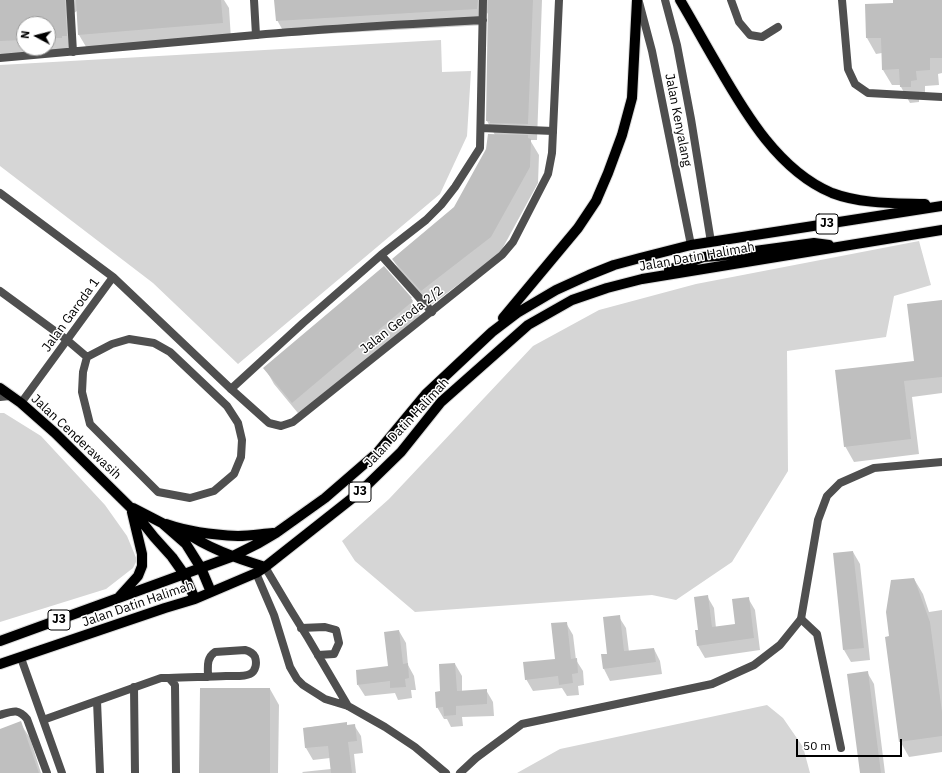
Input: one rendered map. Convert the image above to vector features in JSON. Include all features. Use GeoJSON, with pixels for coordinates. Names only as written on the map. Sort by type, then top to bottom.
{"type":"FeatureCollection","features":[{"type":"Feature","properties":{"kind":"main road"},"geometry":{"type":"LineString","coordinates":[[492,332],[578,228],[596,201],[622,135],[632,98],[638,0]]}},
{"type":"Feature","properties":{"kind":"main road"},"geometry":{"type":"LineString","coordinates":[[680,0],[740,104],[780,156],[804,178],[818,187],[856,200],[881,203],[942,205]]}},
{"type":"Feature","properties":{"kind":"main road","name":"Jalan Datin Halimah"},"geometry":{"type":"LineString","coordinates":[[0,641],[232,557],[276,533],[325,498],[377,452],[426,394],[492,332],[518,313],[549,294],[589,275],[614,265],[691,245],[942,205]]}},
{"type":"Feature","properties":{"kind":"main road","name":"Jalan Datin Halimah"},"geometry":{"type":"LineString","coordinates":[[0,664],[165,608],[196,599],[254,568],[265,567],[360,492],[401,452],[441,402],[528,325],[572,300],[607,288],[642,279],[942,230]]}},
{"type":"Feature","properties":{"kind":"main road"},"geometry":{"type":"LineString","coordinates":[[703,257],[708,251],[711,242]]}},
{"type":"Feature","properties":{"kind":"main road"},"geometry":{"type":"LineString","coordinates":[[642,279],[703,257],[814,242],[834,247]]}},
{"type":"Feature","properties":{"kind":"main road"},"geometry":{"type":"LineString","coordinates":[[691,245],[698,254],[703,257]]}},
{"type":"Feature","properties":{"kind":"main road","name":"Jalan Cenderawasih"},"geometry":{"type":"LineString","coordinates":[[0,388],[5,396],[22,403],[55,433],[131,508],[172,557],[184,574],[196,599]]}},
{"type":"Feature","properties":{"kind":"main road"},"geometry":{"type":"LineString","coordinates":[[118,598],[138,576],[142,566],[142,554],[131,508]]}},
{"type":"Feature","properties":{"kind":"main road","name":"Jalan Cenderawasih"},"geometry":{"type":"LineString","coordinates":[[131,508],[162,523],[186,544],[201,568],[211,592]]}},
{"type":"Feature","properties":{"kind":"main road"},"geometry":{"type":"LineString","coordinates":[[162,523],[211,534],[240,536],[276,533]]}},
{"type":"Feature","properties":{"kind":"main road"},"geometry":{"type":"LineString","coordinates":[[179,528],[195,539],[254,568]]}},
{"type":"Feature","properties":{"kind":"main road"},"geometry":{"type":"LineString","coordinates":[[247,549],[254,568]]}},
{"type":"Feature","properties":{"kind":"street"},"geometry":{"type":"LineString","coordinates":[[70,0],[73,52]]}},
{"type":"Feature","properties":{"kind":"street"},"geometry":{"type":"LineString","coordinates":[[254,0],[256,35]]}},
{"type":"Feature","properties":{"kind":"street"},"geometry":{"type":"LineString","coordinates":[[231,389],[302,323],[381,255],[426,220],[441,205],[450,193],[480,148],[483,0]]}},
{"type":"Feature","properties":{"kind":"street","name":"Jalan Geroda 2/2"},"geometry":{"type":"LineString","coordinates":[[113,278],[269,423],[281,426],[293,422],[502,255],[513,242],[548,174],[552,153],[559,0]]}},
{"type":"Feature","properties":{"kind":"street","name":"Jalan Kenyalang"},"geometry":{"type":"LineString","coordinates":[[638,0],[652,51],[691,245]]}},
{"type":"Feature","properties":{"kind":"street","name":"Jalan Kenyalang"},"geometry":{"type":"LineString","coordinates":[[665,0],[677,45],[711,242]]}},
{"type":"Feature","properties":{"kind":"street"},"geometry":{"type":"LineString","coordinates":[[731,0],[739,22],[750,35],[762,36],[778,27]]}},
{"type":"Feature","properties":{"kind":"street"},"geometry":{"type":"LineString","coordinates":[[842,0],[848,69],[855,84],[868,93],[942,98]]}},
{"type":"Feature","properties":{"kind":"street"},"geometry":{"type":"LineString","coordinates":[[0,58],[256,35],[371,26],[483,20]]}},
{"type":"Feature","properties":{"kind":"street"},"geometry":{"type":"LineString","coordinates":[[481,128],[553,131]]}},
{"type":"Feature","properties":{"kind":"street","name":"Jalan Garoda 1"},"geometry":{"type":"LineString","coordinates":[[0,193],[113,278],[22,403]]}},
{"type":"Feature","properties":{"kind":"street"},"geometry":{"type":"LineString","coordinates":[[381,255],[432,312]]}},
{"type":"Feature","properties":{"kind":"street"},"geometry":{"type":"LineString","coordinates":[[0,291],[67,340],[87,357]]}},
{"type":"Feature","properties":{"kind":"street"},"geometry":{"type":"LineString","coordinates":[[129,339],[154,343],[170,352],[228,406],[238,423],[242,440],[241,457],[234,474],[214,491],[190,498],[158,492],[90,424],[82,392],[83,372],[87,357],[112,344],[129,339]]}},
{"type":"Feature","properties":{"kind":"street"},"geometry":{"type":"LineString","coordinates":[[460,773],[476,758],[522,724],[712,684],[754,666],[780,645],[802,619],[818,520],[827,496],[840,483],[874,468],[942,462]]}},
{"type":"Feature","properties":{"kind":"street"},"geometry":{"type":"LineString","coordinates":[[265,567],[348,706]]}},
{"type":"Feature","properties":{"kind":"street"},"geometry":{"type":"LineString","coordinates":[[254,568],[274,615],[290,667],[297,679],[303,685],[326,699],[348,706],[385,727],[415,747],[446,773]]}},
{"type":"Feature","properties":{"kind":"street"},"geometry":{"type":"LineString","coordinates":[[802,619],[817,634],[841,748]]}},
{"type":"Feature","properties":{"kind":"street"},"geometry":{"type":"LineString","coordinates":[[301,628],[325,627],[336,630],[339,643],[334,654],[318,655]]}},
{"type":"Feature","properties":{"kind":"street"},"geometry":{"type":"LineString","coordinates":[[43,720],[161,678],[246,675],[253,672],[255,669],[255,657],[249,651],[245,650],[214,652],[209,658],[208,676]]}},
{"type":"Feature","properties":{"kind":"street"},"geometry":{"type":"LineString","coordinates":[[21,658],[62,773]]}},
{"type":"Feature","properties":{"kind":"street"},"geometry":{"type":"LineString","coordinates":[[169,678],[175,685],[176,773]]}},
{"type":"Feature","properties":{"kind":"street"},"geometry":{"type":"LineString","coordinates":[[134,688],[135,773]]}},
{"type":"Feature","properties":{"kind":"street"},"geometry":{"type":"LineString","coordinates":[[97,701],[100,773]]}},
{"type":"Feature","properties":{"kind":"street"},"geometry":{"type":"LineString","coordinates":[[0,715],[14,711],[22,713],[27,719],[47,773]]}},
{"type":"Feature","properties":{"kind":"shaded area"},"geometry":{"type":"Polygon","coordinates":[[[441,40],[442,72],[471,71],[467,136],[440,194],[238,364],[153,283],[0,166],[0,65],[441,40]]]}},
{"type":"Feature","properties":{"kind":"shaded area"},"geometry":{"type":"Polygon","coordinates":[[[919,241],[931,285],[894,296],[886,337],[787,351],[788,471],[732,562],[676,600],[652,595],[415,612],[355,561],[342,541],[389,499],[533,346],[599,310],[696,284],[919,241]]]}},
{"type":"Feature","properties":{"kind":"shaded area"},"geometry":{"type":"Polygon","coordinates":[[[0,413],[4,413],[41,436],[105,505],[127,536],[137,560],[133,568],[106,589],[0,622],[0,413]]]}},
{"type":"Feature","properties":{"kind":"shaded area"},"geometry":{"type":"Polygon","coordinates":[[[767,705],[783,718],[803,747],[810,773],[517,773],[560,749],[767,705]]]}},
{"type":"Feature","properties":{"kind":"building"},"geometry":{"type":"Polygon","coordinates":[[[0,0],[65,0],[67,36],[56,38],[56,16],[16,16],[16,40],[0,41],[0,0]]]}},
{"type":"Feature","properties":{"kind":"building"},"geometry":{"type":"Polygon","coordinates":[[[76,0],[221,0],[223,23],[78,35],[76,0]]]}},
{"type":"Feature","properties":{"kind":"building"},"geometry":{"type":"Polygon","coordinates":[[[274,0],[478,0],[477,9],[276,21],[274,0]]]}},
{"type":"Feature","properties":{"kind":"building"},"geometry":{"type":"Polygon","coordinates":[[[488,0],[533,0],[528,124],[490,123],[490,121],[486,121],[488,0]]]}},
{"type":"Feature","properties":{"kind":"building"},"geometry":{"type":"Polygon","coordinates":[[[893,0],[942,0],[942,58],[930,58],[930,70],[916,71],[917,80],[911,81],[911,87],[900,87],[899,69],[882,70],[881,38],[866,38],[865,4],[893,3],[893,0]]]}},
{"type":"Feature","properties":{"kind":"building"},"geometry":{"type":"Polygon","coordinates":[[[488,134],[528,135],[528,138],[531,139],[530,167],[491,237],[421,291],[392,259],[454,207],[486,149],[488,134]]]}},
{"type":"Feature","properties":{"kind":"building"},"geometry":{"type":"Polygon","coordinates":[[[384,266],[413,301],[292,403],[263,368],[384,266]]]}},
{"type":"Feature","properties":{"kind":"building"},"geometry":{"type":"Polygon","coordinates":[[[942,300],[942,377],[904,381],[911,439],[844,447],[835,370],[914,361],[907,304],[942,300]]]}},
{"type":"Feature","properties":{"kind":"building"},"geometry":{"type":"Polygon","coordinates":[[[853,551],[864,648],[843,650],[833,553],[853,551]]]}},
{"type":"Feature","properties":{"kind":"building"},"geometry":{"type":"Polygon","coordinates":[[[914,578],[930,622],[942,712],[942,736],[899,742],[885,637],[889,636],[886,612],[891,580],[914,578]]]}},
{"type":"Feature","properties":{"kind":"building"},"geometry":{"type":"Polygon","coordinates":[[[708,595],[712,627],[735,624],[732,599],[749,597],[754,638],[697,646],[695,630],[698,630],[694,597],[708,595]]]}},
{"type":"Feature","properties":{"kind":"building"},"geometry":{"type":"Polygon","coordinates":[[[620,615],[624,651],[654,648],[656,662],[603,669],[601,654],[607,654],[603,617],[620,615]]]}},
{"type":"Feature","properties":{"kind":"building"},"geometry":{"type":"Polygon","coordinates":[[[567,622],[571,659],[577,658],[578,673],[572,674],[573,683],[559,685],[558,676],[525,680],[523,662],[555,659],[551,623],[567,622]]]}},
{"type":"Feature","properties":{"kind":"building"},"geometry":{"type":"Polygon","coordinates":[[[399,630],[403,664],[408,663],[409,678],[405,679],[406,687],[390,688],[390,681],[357,685],[356,670],[388,666],[384,632],[399,630]]]}},
{"type":"Feature","properties":{"kind":"building"},"geometry":{"type":"Polygon","coordinates":[[[455,663],[457,691],[487,689],[487,704],[456,706],[456,715],[444,716],[443,707],[436,708],[435,692],[440,691],[439,664],[455,663]]]}},
{"type":"Feature","properties":{"kind":"building"},"geometry":{"type":"Polygon","coordinates":[[[868,671],[881,773],[860,773],[847,674],[868,671]]]}},
{"type":"Feature","properties":{"kind":"building"},"geometry":{"type":"Polygon","coordinates":[[[200,688],[270,688],[270,773],[199,773],[200,688]]]}},
{"type":"Feature","properties":{"kind":"building"},"geometry":{"type":"Polygon","coordinates":[[[21,721],[39,773],[0,773],[0,729],[21,721]]]}},
{"type":"Feature","properties":{"kind":"building"},"geometry":{"type":"Polygon","coordinates":[[[347,722],[347,725],[355,724],[357,741],[348,742],[352,773],[331,773],[328,746],[305,748],[303,728],[347,722]]]}}]}
